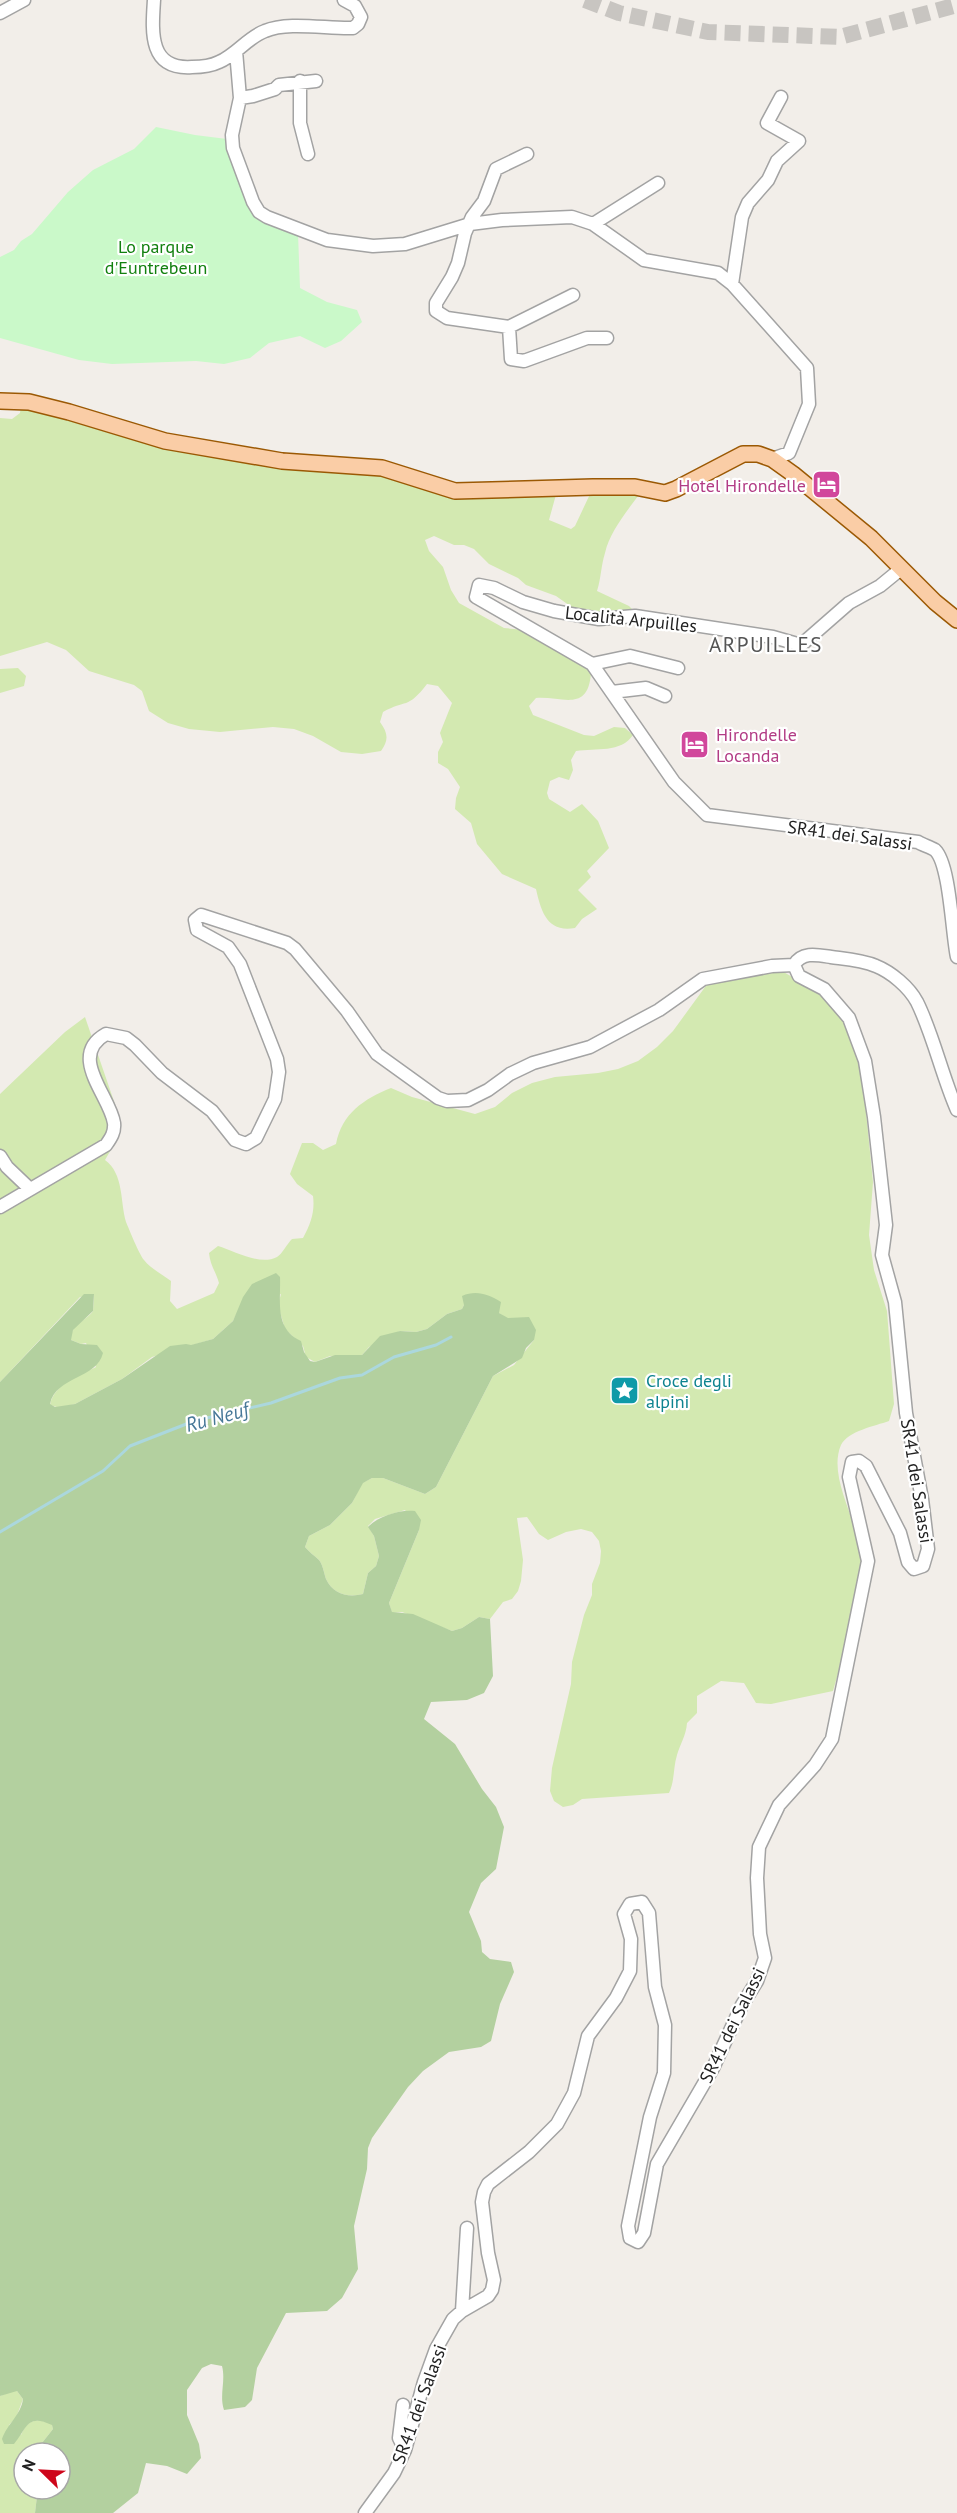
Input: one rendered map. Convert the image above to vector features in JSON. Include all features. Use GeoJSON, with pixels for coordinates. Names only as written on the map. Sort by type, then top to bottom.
{"type":"FeatureCollection","features":[{"type":"Feature","properties":{"kind":"main road"},"geometry":{"type":"LineString","coordinates":[[0,401],[39,404],[186,446],[282,461],[382,468],[455,491],[635,487],[665,493],[743,454],[758,454],[772,459],[871,538],[957,620]]}},
{"type":"Feature","properties":{"kind":"street"},"geometry":{"type":"LineString","coordinates":[[0,13],[24,0]]}},
{"type":"Feature","properties":{"kind":"street"},"geometry":{"type":"LineString","coordinates":[[154,0],[156,52],[165,61],[175,66],[200,67],[218,63],[264,31],[280,27],[353,28],[361,17],[355,6],[344,0]]}},
{"type":"Feature","properties":{"kind":"street"},"geometry":{"type":"LineString","coordinates":[[236,51],[240,98],[232,135],[233,148],[253,202],[259,212],[267,217],[327,240],[373,246],[405,244],[470,224],[558,216],[581,219],[593,224],[644,260],[718,273],[732,284],[807,368],[809,404],[789,453],[772,459]]}},
{"type":"Feature","properties":{"kind":"street"},"geometry":{"type":"LineString","coordinates":[[300,81],[300,123],[304,146],[308,154]]}},
{"type":"Feature","properties":{"kind":"street"},"geometry":{"type":"LineString","coordinates":[[240,98],[254,96],[275,89],[279,85],[316,81]]}},
{"type":"Feature","properties":{"kind":"street"},"geometry":{"type":"LineString","coordinates":[[732,284],[742,217],[748,203],[768,180],[777,161],[799,141],[767,123],[782,97]]}},
{"type":"Feature","properties":{"kind":"street"},"geometry":{"type":"LineString","coordinates":[[527,154],[496,169],[484,201],[470,224],[452,278],[436,303],[436,311],[447,318],[509,327],[573,295]]}},
{"type":"Feature","properties":{"kind":"street"},"geometry":{"type":"LineString","coordinates":[[593,224],[658,183]]}},
{"type":"Feature","properties":{"kind":"street"},"geometry":{"type":"LineString","coordinates":[[509,327],[511,359],[524,362],[587,338],[607,338]]}},
{"type":"Feature","properties":{"kind":"street","name":"Località Arpuilles"},"geometry":{"type":"LineString","coordinates":[[671,777],[592,664],[476,597],[479,585],[494,588],[523,602],[554,611],[599,619],[634,616],[773,637],[801,645],[849,603],[880,586],[902,568]]}},
{"type":"Feature","properties":{"kind":"street"},"geometry":{"type":"LineString","coordinates":[[592,664],[630,656],[678,668]]}},
{"type":"Feature","properties":{"kind":"street"},"geometry":{"type":"LineString","coordinates":[[612,692],[646,688],[665,696]]}},
{"type":"Feature","properties":{"kind":"street","name":"SR41 dei Salassi"},"geometry":{"type":"LineString","coordinates":[[671,777],[707,815],[918,842],[934,849],[940,857],[945,875],[957,957]]}},
{"type":"Feature","properties":{"kind":"street"},"geometry":{"type":"LineString","coordinates":[[0,1207],[106,1145],[113,1135],[114,1122],[92,1071],[90,1052],[96,1039],[106,1034],[126,1038],[135,1045],[162,1074],[212,1111],[238,1143],[250,1143],[256,1138],[279,1088],[277,1059],[240,964],[228,947],[197,930],[195,920],[201,915],[287,943],[295,949],[347,1011],[377,1054],[438,1098],[447,1101],[468,1100],[488,1090],[510,1074],[533,1063],[590,1047],[659,1011],[703,979],[772,966],[794,965],[802,956],[814,955],[860,961],[874,965],[897,979],[916,1001],[957,1110]]}},
{"type":"Feature","properties":{"kind":"street","name":"SR41 dei Salassi"},"geometry":{"type":"LineString","coordinates":[[365,2513],[394,2473],[405,2450],[436,2349],[453,2319],[462,2311],[477,2304],[492,2290],[494,2280],[488,2253],[482,2202],[484,2192],[488,2184],[529,2152],[557,2124],[574,2093],[588,2036],[616,1998],[630,1971],[631,1939],[624,1914],[630,1904],[642,1902],[649,1913],[655,1987],[666,2025],[664,2073],[650,2118],[628,2226],[630,2238],[638,2242],[644,2233],[657,2164],[713,2068],[742,2005],[757,1981],[765,1958],[760,1934],[757,1878],[759,1847],[779,1805],[815,1765],[832,1739],[868,1561],[849,1477],[852,1462],[859,1461],[866,1466],[900,1533],[908,1562],[914,1569],[923,1566],[928,1549],[922,1499],[906,1413],[895,1302],[882,1254],[885,1225],[874,1118],[865,1061],[849,1017],[824,989],[799,976],[794,965]]}},
{"type":"Feature","properties":{"kind":"street"},"geometry":{"type":"LineString","coordinates":[[0,1156],[7,1167],[29,1188]]}},
{"type":"Feature","properties":{"kind":"street"},"geometry":{"type":"LineString","coordinates":[[462,2311],[467,2228]]}},
{"type":"Feature","properties":{"kind":"street"},"geometry":{"type":"LineString","coordinates":[[403,2405],[399,2438],[405,2450]]}},
{"type":"Feature","properties":{"kind":"green space","name":"Lo parque d'Euntrebeun"},"geometry":{"type":"Polygon","coordinates":[[[156,127],[227,139],[255,218],[298,233],[300,288],[327,302],[357,310],[362,322],[341,341],[325,348],[300,336],[269,343],[250,358],[224,364],[196,361],[112,364],[79,360],[0,338],[0,257],[14,250],[21,241],[32,234],[68,192],[93,170],[134,149],[156,127]]]}},
{"type":"Feature","properties":{"kind":"green space"},"geometry":{"type":"Polygon","coordinates":[[[21,406],[108,430],[388,473],[419,485],[557,491],[549,520],[571,529],[575,526],[591,492],[641,492],[620,521],[607,545],[597,591],[629,606],[635,612],[594,612],[573,608],[556,596],[526,585],[518,578],[489,564],[474,549],[464,545],[454,545],[434,536],[425,540],[429,551],[443,567],[451,590],[459,603],[504,628],[525,630],[583,663],[591,673],[585,694],[572,700],[536,698],[529,706],[533,715],[584,735],[594,736],[614,727],[625,728],[633,735],[622,745],[608,749],[576,751],[571,760],[573,770],[569,780],[559,777],[550,781],[547,793],[549,799],[570,812],[582,804],[598,821],[609,848],[587,871],[591,877],[578,890],[597,909],[582,919],[575,928],[565,929],[552,924],[543,912],[536,889],[502,874],[477,844],[471,823],[455,809],[460,787],[448,769],[438,763],[438,752],[443,742],[440,733],[452,703],[438,686],[427,684],[415,698],[383,712],[380,722],[386,736],[384,747],[381,751],[362,754],[341,752],[313,736],[294,729],[273,727],[220,732],[189,729],[168,723],[149,711],[142,691],[134,685],[89,671],[66,650],[47,642],[0,656],[0,418],[12,419],[20,413],[21,406]]]}},
{"type":"Feature","properties":{"kind":"green space"},"geometry":{"type":"Polygon","coordinates":[[[18,668],[26,676],[24,686],[0,693],[0,669],[18,668]]]}},
{"type":"Feature","properties":{"kind":"green space"},"geometry":{"type":"Polygon","coordinates":[[[780,970],[824,995],[836,1008],[847,1027],[862,1072],[873,1182],[869,1235],[874,1270],[887,1311],[894,1404],[889,1421],[849,1436],[841,1445],[838,1457],[840,1483],[857,1535],[861,1563],[853,1619],[833,1691],[771,1704],[756,1703],[744,1683],[721,1681],[697,1696],[697,1713],[687,1723],[669,1793],[582,1799],[573,1805],[563,1807],[554,1801],[550,1791],[552,1768],[571,1684],[572,1662],[584,1615],[592,1595],[592,1584],[600,1563],[599,1541],[592,1532],[581,1529],[566,1532],[548,1540],[539,1534],[527,1517],[517,1518],[523,1560],[518,1591],[512,1599],[503,1602],[490,1619],[479,1617],[462,1628],[452,1631],[402,1612],[392,1613],[389,1603],[419,1530],[405,1510],[375,1519],[368,1526],[374,1536],[379,1556],[376,1566],[368,1573],[363,1594],[342,1594],[333,1588],[326,1579],[319,1560],[305,1547],[309,1536],[330,1525],[352,1503],[362,1483],[372,1478],[383,1478],[425,1494],[436,1487],[493,1376],[514,1365],[534,1340],[499,1313],[464,1305],[462,1309],[447,1314],[427,1329],[416,1332],[400,1331],[369,1347],[362,1355],[330,1356],[315,1362],[306,1357],[303,1346],[285,1329],[278,1305],[281,1294],[238,1311],[233,1321],[213,1339],[152,1357],[122,1379],[75,1404],[60,1408],[50,1405],[56,1391],[62,1386],[96,1367],[86,1343],[81,1344],[71,1340],[75,1327],[93,1311],[94,1295],[80,1297],[0,1382],[0,1094],[65,1032],[85,1017],[118,1113],[120,1134],[105,1160],[118,1180],[126,1222],[137,1247],[142,1257],[153,1269],[171,1281],[170,1301],[177,1309],[214,1293],[219,1283],[209,1253],[218,1246],[263,1260],[279,1256],[292,1239],[303,1238],[312,1217],[313,1196],[297,1184],[290,1174],[302,1143],[313,1143],[323,1150],[336,1144],[343,1124],[363,1102],[391,1088],[412,1097],[475,1114],[495,1107],[512,1093],[532,1083],[555,1077],[618,1069],[638,1061],[657,1047],[673,1031],[708,983],[780,970]]]}},
{"type":"Feature","properties":{"kind":"green space"},"geometry":{"type":"Polygon","coordinates":[[[276,1273],[280,1277],[280,1305],[283,1322],[292,1336],[301,1341],[310,1361],[315,1362],[335,1355],[362,1355],[380,1336],[400,1331],[416,1332],[427,1329],[447,1314],[462,1309],[464,1305],[462,1296],[472,1293],[487,1295],[501,1302],[499,1313],[508,1318],[529,1317],[536,1330],[534,1340],[526,1348],[522,1358],[493,1376],[436,1487],[425,1494],[383,1478],[372,1478],[363,1483],[352,1503],[330,1525],[309,1536],[305,1547],[319,1560],[326,1579],[333,1588],[347,1595],[363,1594],[368,1573],[376,1566],[379,1556],[374,1536],[368,1527],[390,1514],[415,1511],[421,1520],[419,1530],[389,1603],[392,1612],[413,1614],[452,1631],[462,1628],[479,1617],[490,1619],[493,1676],[484,1693],[467,1700],[431,1702],[424,1719],[455,1744],[482,1789],[496,1807],[504,1827],[496,1869],[481,1883],[469,1912],[481,1941],[482,1952],[490,1959],[511,1962],[514,1972],[500,2004],[491,2041],[481,2047],[449,2052],[423,2071],[408,2087],[372,2138],[368,2148],[367,2169],[354,2226],[358,2269],[342,2298],[327,2311],[286,2313],[257,2368],[252,2400],[245,2407],[224,2410],[222,2366],[211,2364],[202,2368],[187,2390],[187,2415],[199,2444],[201,2458],[187,2474],[167,2466],[146,2463],[138,2493],[113,2513],[35,2513],[36,2501],[72,2501],[72,2441],[44,2441],[53,2429],[52,2425],[37,2421],[28,2424],[16,2441],[12,2441],[12,2444],[4,2444],[2,2439],[20,2410],[23,2399],[17,2391],[0,2396],[0,1382],[84,1294],[94,1294],[93,1311],[73,1330],[71,1340],[81,1344],[97,1345],[103,1353],[93,1368],[60,1388],[50,1404],[55,1407],[75,1404],[122,1379],[170,1346],[191,1345],[213,1339],[233,1321],[243,1297],[252,1284],[276,1273]]]}},
{"type":"Feature","properties":{"kind":"green space"},"geometry":{"type":"Polygon","coordinates":[[[17,2391],[23,2399],[16,2418],[9,2425],[21,2435],[34,2421],[52,2424],[53,2429],[44,2441],[12,2441],[12,2501],[36,2501],[35,2513],[0,2513],[0,2396],[17,2391]]]}},
{"type":"Feature","properties":{"kind":"waterway","name":"Ru Neuf"},"geometry":{"type":"LineString","coordinates":[[0,1532],[103,1471],[130,1446],[194,1421],[271,1403],[340,1378],[362,1375],[394,1357],[436,1345],[451,1337]]}},
{"type":"Feature","properties":{"kind":"tunnel"},"geometry":{"type":"LineString","coordinates":[[585,0],[619,13],[708,32],[840,37],[957,5]]}},
{"type":"Feature","properties":{"kind":"place","name":"Hotel Hirondelle"},"geometry":{"type":"Point","coordinates":[827,485]}},
{"type":"Feature","properties":{"kind":"place","name":"Hirondelle Locanda"},"geometry":{"type":"Point","coordinates":[695,744]}},
{"type":"Feature","properties":{"kind":"place","name":"Croce degli alpini"},"geometry":{"type":"Point","coordinates":[625,1390]}},
{"type":"Feature","properties":{"kind":"district","name":"ARPUILLES"},"geometry":{"type":"Point","coordinates":[766,644]}}]}
